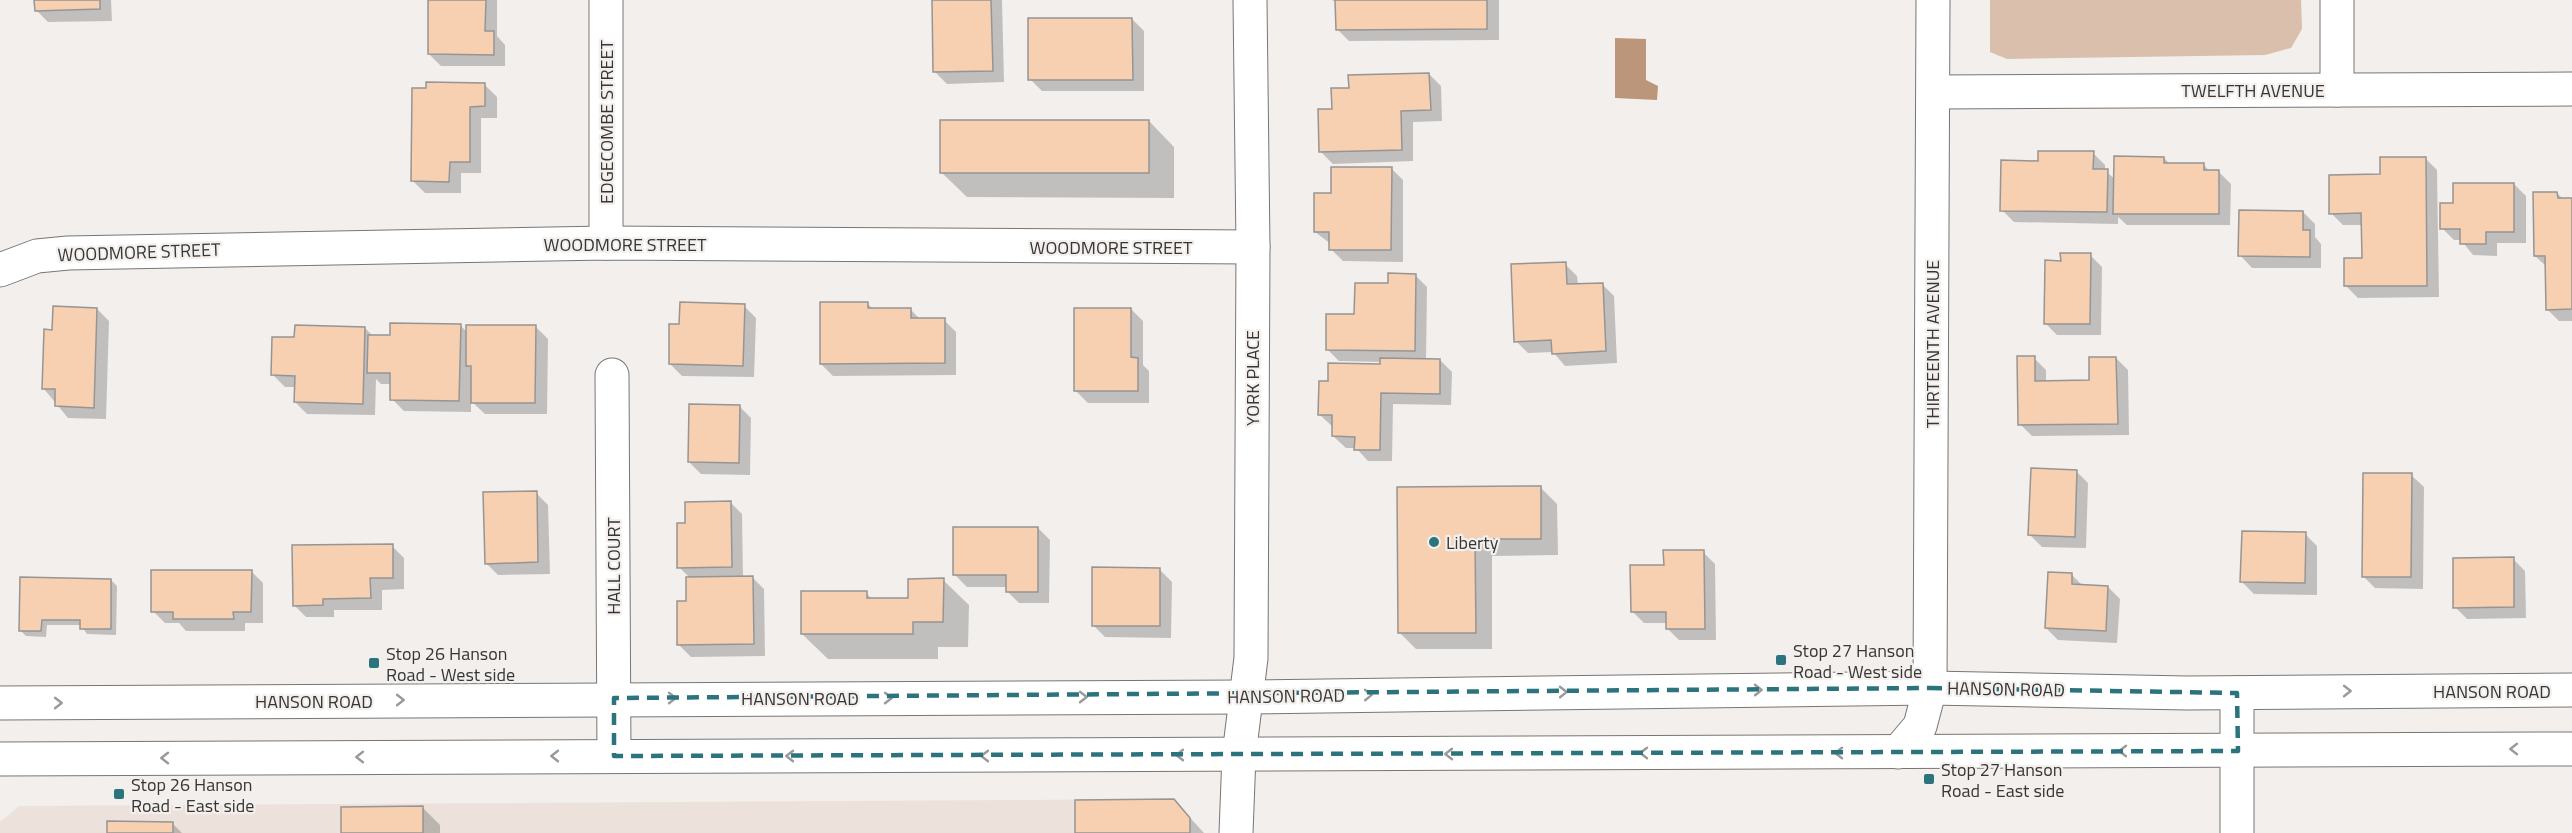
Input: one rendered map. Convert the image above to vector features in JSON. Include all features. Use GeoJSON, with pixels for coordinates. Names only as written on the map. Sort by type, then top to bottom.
{"type":"FeatureCollection","features":[{"type":"Feature","properties":{"kind":"main road","name":"EDGECOMBE STREET"},"geometry":{"type":"LineString","coordinates":[[606,0],[606,243]]}},
{"type":"Feature","properties":{"kind":"main road","name":"YORK PLACE"},"geometry":{"type":"LineString","coordinates":[[1236,833],[1239,755],[1251,658],[1253,248],[1250,0]]}},
{"type":"Feature","properties":{"kind":"main road","name":"THIRTEENTH AVENUE"},"geometry":{"type":"LineString","coordinates":[[1898,752],[1920,726],[1930,688],[1933,0]]}},
{"type":"Feature","properties":{"kind":"main road"},"geometry":{"type":"LineString","coordinates":[[2337,0],[2337,90]]}},
{"type":"Feature","properties":{"kind":"main road","name":"TWELFTH AVENUE"},"geometry":{"type":"LineString","coordinates":[[1934,92],[2572,89]]}},
{"type":"Feature","properties":{"kind":"main road","name":"WOODMORE STREET"},"geometry":{"type":"LineString","coordinates":[[0,270],[37,256],[68,253],[606,243],[1253,248]]}},
{"type":"Feature","properties":{"kind":"main road","name":"HALL COURT"},"geometry":{"type":"LineString","coordinates":[[612,375],[614,756]]}},
{"type":"Feature","properties":{"kind":"main road","name":"HANSON ROAD"},"geometry":{"type":"LineString","coordinates":[[0,703],[614,698],[1247,697],[1930,688],[2237,693],[2572,690]]}},
{"type":"Feature","properties":{"kind":"main road"},"geometry":{"type":"LineString","coordinates":[[2237,693],[2238,833]]}},
{"type":"Feature","properties":{"kind":"main road"},"geometry":{"type":"LineString","coordinates":[[0,759],[2572,749]]}},
{"type":"Feature","properties":{"kind":"highlighted area"},"geometry":{"type":"Polygon","coordinates":[[[1930,688],[2237,693],[2238,751],[614,756],[614,698],[1930,688]]]}},
{"type":"Feature","properties":{"kind":"shaded area"},"geometry":{"type":"Polygon","coordinates":[[[1990,0],[2301,0],[2302,29],[2291,48],[2265,55],[2007,59],[1990,52],[1990,0]]]}},
{"type":"Feature","properties":{"kind":"shaded area"},"geometry":{"type":"Polygon","coordinates":[[[1615,38],[1646,39],[1646,80],[1658,86],[1657,100],[1615,98],[1615,38]]]}},
{"type":"Feature","properties":{"kind":"shaded area"},"geometry":{"type":"Polygon","coordinates":[[[1174,799],[1190,818],[1190,833],[0,833],[0,822],[19,806],[1174,799]]]}},
{"type":"Feature","properties":{"kind":"building"},"geometry":{"type":"Polygon","coordinates":[[[34,0],[100,0],[100,9],[35,11],[34,0]]]}},
{"type":"Feature","properties":{"kind":"building"},"geometry":{"type":"Polygon","coordinates":[[[428,0],[486,0],[485,31],[494,31],[494,55],[428,54],[428,0]]]}},
{"type":"Feature","properties":{"kind":"building"},"geometry":{"type":"Polygon","coordinates":[[[932,0],[991,0],[993,71],[933,72],[932,0]]]}},
{"type":"Feature","properties":{"kind":"building"},"geometry":{"type":"Polygon","coordinates":[[[1335,0],[1487,0],[1487,29],[1336,30],[1335,0]]]}},
{"type":"Feature","properties":{"kind":"building"},"geometry":{"type":"Polygon","coordinates":[[[1028,18],[1132,18],[1133,80],[1028,80],[1028,18]]]}},
{"type":"Feature","properties":{"kind":"building"},"geometry":{"type":"Polygon","coordinates":[[[1429,73],[1431,110],[1401,111],[1402,150],[1319,152],[1318,109],[1332,109],[1331,88],[1349,88],[1348,75],[1429,73]]]}},
{"type":"Feature","properties":{"kind":"building"},"geometry":{"type":"Polygon","coordinates":[[[426,82],[485,83],[485,106],[470,107],[470,162],[450,162],[449,182],[411,181],[412,88],[426,88],[426,82]]]}},
{"type":"Feature","properties":{"kind":"building"},"geometry":{"type":"Polygon","coordinates":[[[940,120],[1149,120],[1149,173],[940,173],[940,120]]]}},
{"type":"Feature","properties":{"kind":"building"},"geometry":{"type":"Polygon","coordinates":[[[2038,151],[2094,151],[2093,169],[2108,169],[2107,212],[2000,211],[2001,160],[2038,161],[2038,151]]]}},
{"type":"Feature","properties":{"kind":"building"},"geometry":{"type":"Polygon","coordinates":[[[2114,156],[2164,157],[2164,163],[2204,163],[2204,170],[2219,170],[2219,214],[2113,214],[2114,156]]]}},
{"type":"Feature","properties":{"kind":"building"},"geometry":{"type":"Polygon","coordinates":[[[2380,157],[2426,157],[2427,286],[2344,286],[2344,258],[2362,258],[2361,213],[2329,214],[2329,175],[2380,174],[2380,157]]]}},
{"type":"Feature","properties":{"kind":"building"},"geometry":{"type":"Polygon","coordinates":[[[1331,167],[1392,167],[1391,250],[1329,250],[1329,232],[1314,232],[1314,193],[1331,193],[1331,167]]]}},
{"type":"Feature","properties":{"kind":"building"},"geometry":{"type":"Polygon","coordinates":[[[2453,183],[2514,183],[2514,232],[2486,232],[2486,244],[2460,244],[2460,229],[2440,229],[2440,203],[2453,203],[2453,183]]]}},
{"type":"Feature","properties":{"kind":"building"},"geometry":{"type":"Polygon","coordinates":[[[2533,192],[2557,192],[2558,198],[2572,198],[2572,309],[2546,310],[2545,256],[2534,256],[2533,192]]]}},
{"type":"Feature","properties":{"kind":"building"},"geometry":{"type":"Polygon","coordinates":[[[2239,210],[2303,211],[2303,230],[2310,230],[2310,257],[2238,256],[2239,210]]]}},
{"type":"Feature","properties":{"kind":"building"},"geometry":{"type":"Polygon","coordinates":[[[2060,253],[2091,253],[2090,324],[2044,324],[2045,260],[2061,261],[2060,253]]]}},
{"type":"Feature","properties":{"kind":"building"},"geometry":{"type":"Polygon","coordinates":[[[1566,262],[1567,284],[1603,283],[1606,351],[1552,354],[1551,340],[1514,342],[1511,264],[1566,262]]]}},
{"type":"Feature","properties":{"kind":"building"},"geometry":{"type":"Polygon","coordinates":[[[1388,273],[1416,274],[1415,351],[1326,350],[1326,314],[1354,314],[1355,283],[1388,283],[1388,273]]]}},
{"type":"Feature","properties":{"kind":"building"},"geometry":{"type":"Polygon","coordinates":[[[680,302],[745,304],[743,366],[669,364],[669,324],[679,324],[680,302]]]}},
{"type":"Feature","properties":{"kind":"building"},"geometry":{"type":"Polygon","coordinates":[[[820,302],[868,302],[868,308],[911,308],[911,318],[945,318],[945,363],[820,364],[820,302]]]}},
{"type":"Feature","properties":{"kind":"building"},"geometry":{"type":"Polygon","coordinates":[[[53,306],[97,308],[94,408],[55,406],[55,389],[42,389],[44,329],[52,330],[53,306]]]}},
{"type":"Feature","properties":{"kind":"building"},"geometry":{"type":"Polygon","coordinates":[[[1074,308],[1131,308],[1131,357],[1138,358],[1138,391],[1074,391],[1074,308]]]}},
{"type":"Feature","properties":{"kind":"building"},"geometry":{"type":"Polygon","coordinates":[[[390,323],[461,324],[459,401],[390,400],[390,373],[367,373],[368,335],[390,335],[390,323]]]}},
{"type":"Feature","properties":{"kind":"building"},"geometry":{"type":"Polygon","coordinates":[[[295,325],[365,327],[363,404],[294,402],[295,376],[271,375],[272,337],[294,337],[295,325]]]}},
{"type":"Feature","properties":{"kind":"building"},"geometry":{"type":"Polygon","coordinates":[[[466,325],[536,325],[535,403],[471,403],[471,366],[466,366],[466,325]]]}},
{"type":"Feature","properties":{"kind":"building"},"geometry":{"type":"Polygon","coordinates":[[[2017,356],[2035,356],[2035,381],[2089,380],[2089,357],[2116,357],[2118,424],[2018,425],[2017,356]]]}},
{"type":"Feature","properties":{"kind":"building"},"geometry":{"type":"Polygon","coordinates":[[[1380,358],[1440,359],[1440,394],[1381,393],[1380,450],[1354,450],[1355,437],[1332,436],[1332,415],[1318,415],[1319,381],[1328,381],[1328,363],[1380,364],[1380,358]]]}},
{"type":"Feature","properties":{"kind":"building"},"geometry":{"type":"Polygon","coordinates":[[[689,404],[740,405],[739,463],[688,462],[689,404]]]}},
{"type":"Feature","properties":{"kind":"building"},"geometry":{"type":"Polygon","coordinates":[[[2031,468],[2077,470],[2075,537],[2028,535],[2031,468]]]}},
{"type":"Feature","properties":{"kind":"building"},"geometry":{"type":"Polygon","coordinates":[[[2363,473],[2412,473],[2411,577],[2362,577],[2363,473]]]}},
{"type":"Feature","properties":{"kind":"building"},"geometry":{"type":"Polygon","coordinates":[[[1541,486],[1541,539],[1475,539],[1476,633],[1398,633],[1397,487],[1541,486]]]}},
{"type":"Feature","properties":{"kind":"building"},"geometry":{"type":"Polygon","coordinates":[[[537,491],[538,562],[485,564],[483,492],[537,491]]]}},
{"type":"Feature","properties":{"kind":"building"},"geometry":{"type":"Polygon","coordinates":[[[731,501],[732,567],[677,568],[677,523],[685,523],[685,502],[731,501]]]}},
{"type":"Feature","properties":{"kind":"building"},"geometry":{"type":"Polygon","coordinates":[[[953,527],[1038,527],[1038,592],[1006,592],[1006,575],[953,575],[953,527]]]}},
{"type":"Feature","properties":{"kind":"building"},"geometry":{"type":"Polygon","coordinates":[[[2242,531],[2306,532],[2305,583],[2240,582],[2242,531]]]}},
{"type":"Feature","properties":{"kind":"building"},"geometry":{"type":"Polygon","coordinates":[[[393,544],[393,578],[370,578],[371,598],[323,599],[323,605],[293,606],[292,545],[393,544]]]}},
{"type":"Feature","properties":{"kind":"building"},"geometry":{"type":"Polygon","coordinates":[[[1663,550],[1704,550],[1705,629],[1666,629],[1666,612],[1631,612],[1630,565],[1664,565],[1663,550]]]}},
{"type":"Feature","properties":{"kind":"building"},"geometry":{"type":"Polygon","coordinates":[[[2514,557],[2514,607],[2453,608],[2453,558],[2514,557]]]}},
{"type":"Feature","properties":{"kind":"building"},"geometry":{"type":"Polygon","coordinates":[[[1092,567],[1160,568],[1160,626],[1092,626],[1092,567]]]}},
{"type":"Feature","properties":{"kind":"building"},"geometry":{"type":"Polygon","coordinates":[[[151,570],[252,570],[251,612],[233,612],[234,619],[173,619],[173,612],[151,612],[151,570]]]}},
{"type":"Feature","properties":{"kind":"building"},"geometry":{"type":"Polygon","coordinates":[[[2048,572],[2072,573],[2072,584],[2108,586],[2106,631],[2045,628],[2048,572]]]}},
{"type":"Feature","properties":{"kind":"building"},"geometry":{"type":"Polygon","coordinates":[[[753,576],[754,644],[677,645],[677,601],[686,601],[686,577],[753,576]]]}},
{"type":"Feature","properties":{"kind":"building"},"geometry":{"type":"Polygon","coordinates":[[[20,577],[111,579],[111,629],[80,629],[80,620],[42,620],[41,631],[19,631],[20,577]]]}},
{"type":"Feature","properties":{"kind":"building"},"geometry":{"type":"Polygon","coordinates":[[[944,578],[943,622],[913,622],[913,634],[801,634],[801,591],[867,591],[867,598],[908,598],[908,579],[944,578]]]}},
{"type":"Feature","properties":{"kind":"building"},"geometry":{"type":"Polygon","coordinates":[[[1174,799],[1190,818],[1190,833],[1075,833],[1075,800],[1174,799]]]}},
{"type":"Feature","properties":{"kind":"building"},"geometry":{"type":"Polygon","coordinates":[[[423,806],[423,833],[341,833],[341,807],[423,806]]]}},
{"type":"Feature","properties":{"kind":"building"},"geometry":{"type":"Polygon","coordinates":[[[107,821],[173,822],[173,833],[107,833],[107,821]]]}},
{"type":"Feature","properties":{"kind":"place","name":"Liberty"},"geometry":{"type":"Point","coordinates":[1434,542]}},
{"type":"Feature","properties":{"kind":"place","name":"Stop 27 Hanson Road - West side"},"geometry":{"type":"Point","coordinates":[1781,660]}},
{"type":"Feature","properties":{"kind":"place","name":"Stop 26 Hanson Road - West side"},"geometry":{"type":"Point","coordinates":[374,663]}},
{"type":"Feature","properties":{"kind":"place","name":"Stop 27 Hanson Road - East side"},"geometry":{"type":"Point","coordinates":[1929,779]}},
{"type":"Feature","properties":{"kind":"place","name":"Stop 26 Hanson Road - East side"},"geometry":{"type":"Point","coordinates":[119,794]}}]}
